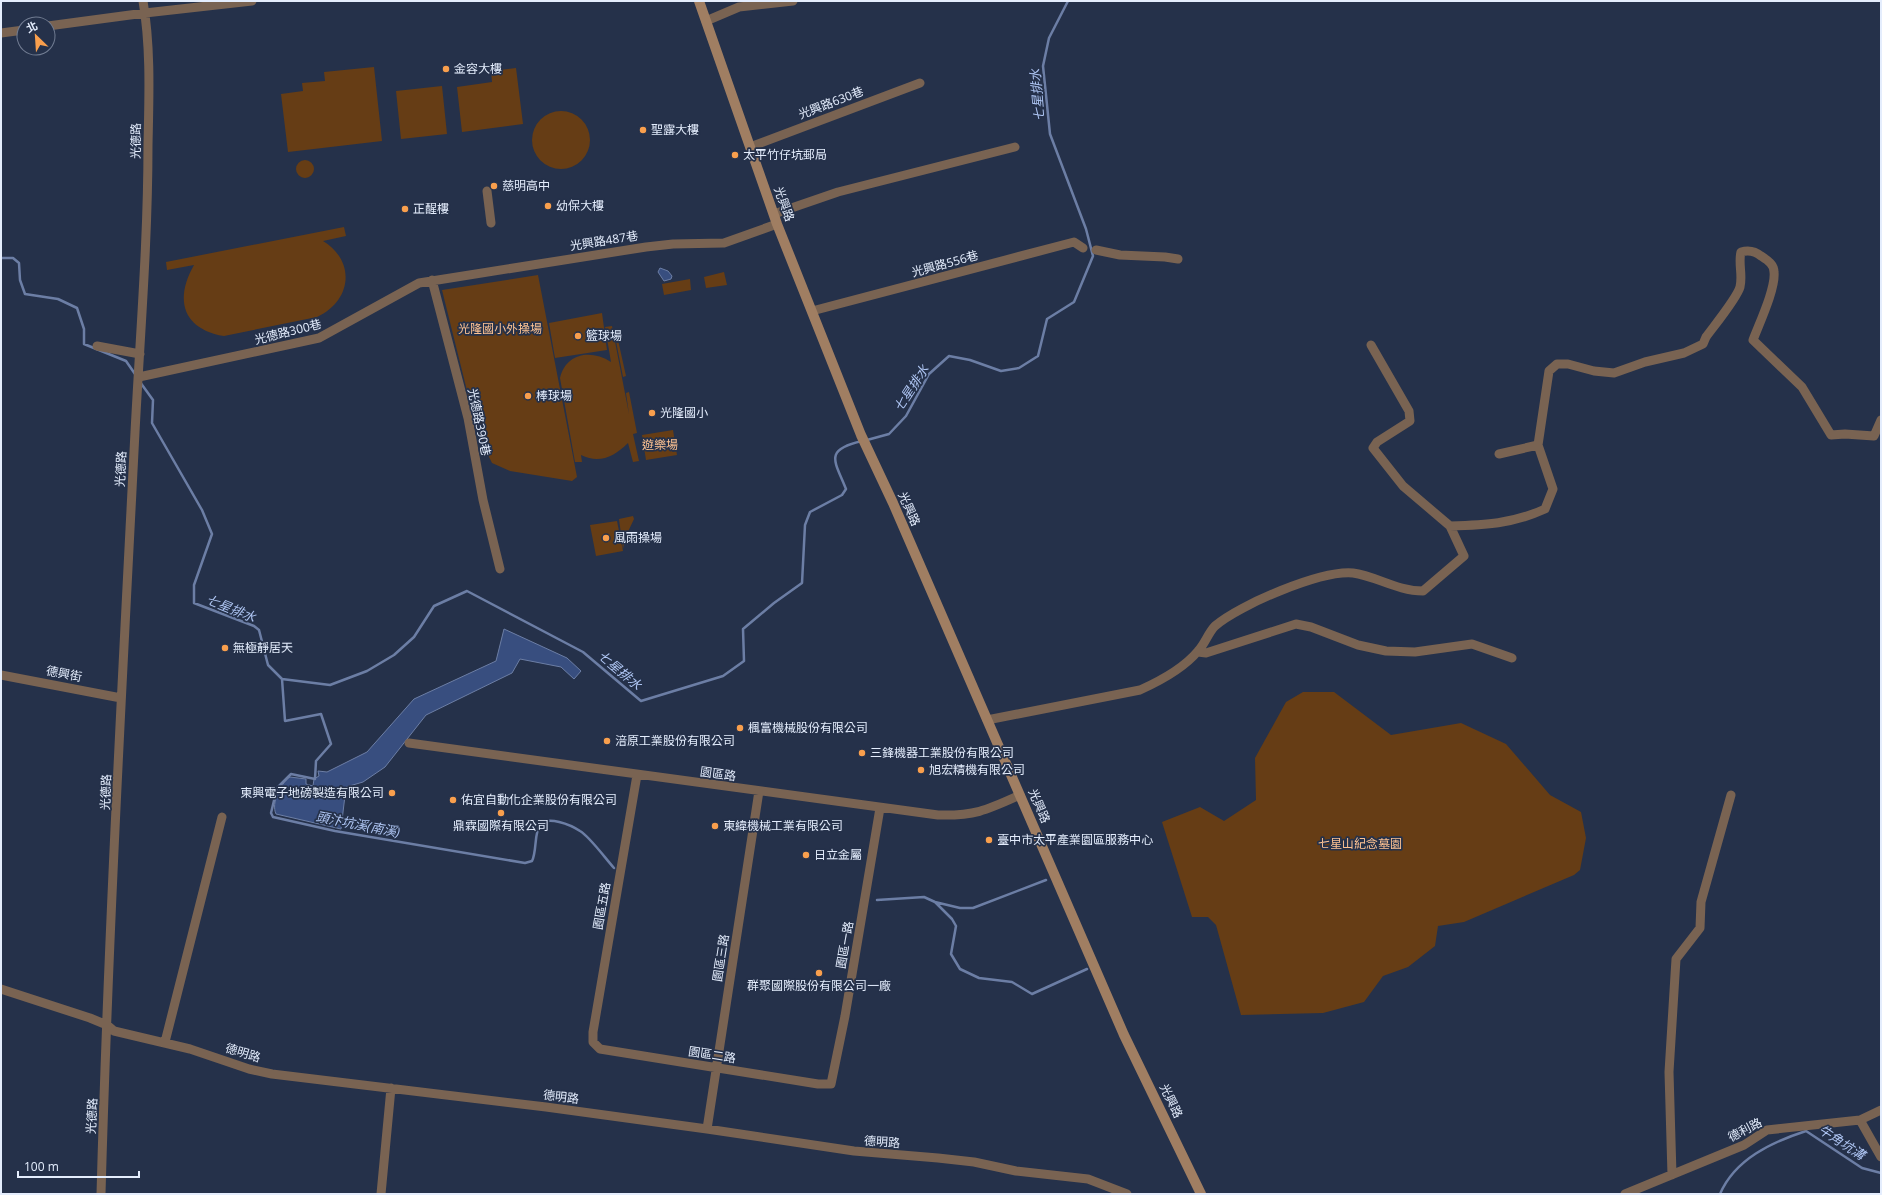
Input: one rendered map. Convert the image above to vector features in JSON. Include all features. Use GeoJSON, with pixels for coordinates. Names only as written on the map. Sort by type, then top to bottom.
{"type":"FeatureCollection","features":[{"type":"Feature","properties":{"kind":"main road","name":"光興路"},"geometry":{"type":"LineString","coordinates":[[699,1],[776,219],[861,435],[893,503],[1124,1035],[1201,1194]]}},
{"type":"Feature","properties":{"kind":"street","name":"光德路"},"geometry":{"type":"LineString","coordinates":[[101,1194],[122,698],[137,392],[144,296],[148,189],[149,67],[143,1]]}},
{"type":"Feature","properties":{"kind":"street"},"geometry":{"type":"LineString","coordinates":[[56,25],[252,1]]}},
{"type":"Feature","properties":{"kind":"street"},"geometry":{"type":"LineString","coordinates":[[706,21],[738,7],[793,1]]}},
{"type":"Feature","properties":{"kind":"street"},"geometry":{"type":"LineString","coordinates":[[1,33],[16,31]]}},
{"type":"Feature","properties":{"kind":"street","name":"光興路630巷"},"geometry":{"type":"LineString","coordinates":[[750,147],[920,83]]}},
{"type":"Feature","properties":{"kind":"street","name":"光興路487巷"},"geometry":{"type":"LineString","coordinates":[[432,280],[651,246],[724,243],[838,192],[1015,147]]}},
{"type":"Feature","properties":{"kind":"street"},"geometry":{"type":"LineString","coordinates":[[487,191],[491,223]]}},
{"type":"Feature","properties":{"kind":"street","name":"光興路556巷"},"geometry":{"type":"LineString","coordinates":[[812,311],[1074,242],[1083,248]]}},
{"type":"Feature","properties":{"kind":"street"},"geometry":{"type":"LineString","coordinates":[[1096,250],[1120,255],[1178,259]]}},
{"type":"Feature","properties":{"kind":"street"},"geometry":{"type":"LineString","coordinates":[[1450,526],[1496,524],[1532,515],[1545,509],[1553,489],[1538,445],[1549,371],[1557,364],[1568,364],[1594,371],[1614,373],[1645,362],[1684,353],[1703,344],[1706,337],[1740,289],[1742,274],[1739,257],[1741,252],[1746,250],[1757,253],[1766,259],[1770,262],[1774,271],[1772,287],[1752,340],[1802,387],[1831,435],[1845,434],[1874,436],[1881,420]]}},
{"type":"Feature","properties":{"kind":"street","name":"光德路300巷"},"geometry":{"type":"LineString","coordinates":[[139,378],[319,338],[333,332],[412,286],[432,280]]}},
{"type":"Feature","properties":{"kind":"street","name":"光德路390巷"},"geometry":{"type":"LineString","coordinates":[[432,280],[468,418],[483,500],[500,569]]}},
{"type":"Feature","properties":{"kind":"street"},"geometry":{"type":"LineString","coordinates":[[988,720],[1140,690],[1163,680],[1198,652],[1214,627],[1238,611],[1306,580],[1326,575],[1353,573],[1410,591],[1423,591],[1464,556],[1450,526],[1403,486],[1373,448],[1377,442],[1410,421],[1411,418],[1409,411],[1371,345]]}},
{"type":"Feature","properties":{"kind":"street"},"geometry":{"type":"LineString","coordinates":[[97,346],[140,354]]}},
{"type":"Feature","properties":{"kind":"street"},"geometry":{"type":"LineString","coordinates":[[1499,454],[1538,445]]}},
{"type":"Feature","properties":{"kind":"street"},"geometry":{"type":"LineString","coordinates":[[1198,652],[1206,653],[1296,624],[1311,627],[1358,645],[1386,651],[1415,652],[1472,644],[1512,658]]}},
{"type":"Feature","properties":{"kind":"street","name":"德興街"},"geometry":{"type":"LineString","coordinates":[[1,674],[122,698]]}},
{"type":"Feature","properties":{"kind":"street","name":"園區路"},"geometry":{"type":"LineString","coordinates":[[409,743],[938,815],[970,815],[980,813],[1020,795]]}},
{"type":"Feature","properties":{"kind":"street","name":"園區五路"},"geometry":{"type":"LineString","coordinates":[[593,1042],[593,1032],[637,775]]}},
{"type":"Feature","properties":{"kind":"street","name":"園區三路"},"geometry":{"type":"LineString","coordinates":[[707,1129],[759,791]]}},
{"type":"Feature","properties":{"kind":"street"},"geometry":{"type":"LineString","coordinates":[[1672,1175],[1669,1072],[1676,959],[1700,928],[1701,902],[1731,794]]}},
{"type":"Feature","properties":{"kind":"street","name":"園區一路"},"geometry":{"type":"LineString","coordinates":[[831,1084],[846,1008],[880,808]]}},
{"type":"Feature","properties":{"kind":"street"},"geometry":{"type":"LineString","coordinates":[[166,1042],[222,817]]}},
{"type":"Feature","properties":{"kind":"street","name":"德明路"},"geometry":{"type":"LineString","coordinates":[[1,989],[108,1025],[114,1031],[166,1042],[248,1069],[272,1074],[707,1129],[854,1151],[938,1158],[1016,1171],[1088,1179],[1127,1194]]}},
{"type":"Feature","properties":{"kind":"street","name":"園區二路"},"geometry":{"type":"LineString","coordinates":[[593,1042],[600,1049],[818,1084],[831,1084]]}},
{"type":"Feature","properties":{"kind":"street"},"geometry":{"type":"LineString","coordinates":[[381,1194],[392,1088]]}},
{"type":"Feature","properties":{"kind":"street","name":"德利路"},"geometry":{"type":"LineString","coordinates":[[1626,1194],[1744,1145],[1767,1130],[1860,1120],[1881,1110]]}},
{"type":"Feature","properties":{"kind":"street"},"geometry":{"type":"LineString","coordinates":[[1860,1120],[1881,1157]]}},
{"type":"Feature","properties":{"kind":"green space"},"geometry":{"type":"Polygon","coordinates":[[[374,67],[382,141],[288,152],[281,94],[303,91],[302,83],[325,81],[324,72],[374,67]]]}},
{"type":"Feature","properties":{"kind":"green space"},"geometry":{"type":"Polygon","coordinates":[[[516,68],[523,124],[462,132],[457,87],[492,82],[491,71],[516,68]]]}},
{"type":"Feature","properties":{"kind":"green space"},"geometry":{"type":"Polygon","coordinates":[[[442,86],[447,134],[401,139],[396,91],[442,86]]]}},
{"type":"Feature","properties":{"kind":"green space"},"geometry":{"type":"Polygon","coordinates":[[[561,111],[572,113],[585,124],[588,129],[590,140],[588,151],[577,164],[572,167],[561,169],[550,167],[537,156],[534,151],[532,140],[534,129],[545,116],[550,113],[561,111]]]}},
{"type":"Feature","properties":{"kind":"green space"},"geometry":{"type":"Polygon","coordinates":[[[301,160],[309,160],[314,165],[312,176],[309,178],[301,178],[296,173],[296,165],[301,160]]]}},
{"type":"Feature","properties":{"kind":"green space"},"geometry":{"type":"Polygon","coordinates":[[[344,227],[346,236],[323,241],[334,249],[341,259],[345,270],[346,280],[343,291],[329,310],[317,317],[224,336],[210,332],[199,327],[191,320],[186,311],[184,290],[194,265],[167,270],[166,262],[344,227]]]}},
{"type":"Feature","properties":{"kind":"green space"},"geometry":{"type":"Polygon","coordinates":[[[724,272],[727,285],[706,288],[704,277],[724,272]]]}},
{"type":"Feature","properties":{"kind":"green space","name":"光隆國小外操場"},"geometry":{"type":"Polygon","coordinates":[[[538,275],[577,477],[572,481],[510,471],[492,463],[478,435],[442,290],[538,275]]]}},
{"type":"Feature","properties":{"kind":"green space"},"geometry":{"type":"Polygon","coordinates":[[[690,279],[691,290],[664,295],[662,284],[690,279]]]}},
{"type":"Feature","properties":{"kind":"green space","name":"籃球場"},"geometry":{"type":"Polygon","coordinates":[[[602,313],[607,350],[555,358],[549,323],[602,313]]]}},
{"type":"Feature","properties":{"kind":"green space"},"geometry":{"type":"Polygon","coordinates":[[[612,326],[629,414],[626,393],[629,392],[637,433],[633,434],[639,461],[633,462],[628,443],[623,448],[606,458],[594,459],[581,455],[582,462],[575,462],[560,378],[568,363],[580,356],[595,356],[611,362],[605,327],[612,326]]]}},
{"type":"Feature","properties":{"kind":"green space"},"geometry":{"type":"Polygon","coordinates":[[[614,331],[616,331],[626,376],[623,377],[614,331]]]}},
{"type":"Feature","properties":{"kind":"green space","name":"遊樂場"},"geometry":{"type":"Polygon","coordinates":[[[673,430],[677,455],[646,460],[642,435],[673,430]]]}},
{"type":"Feature","properties":{"kind":"green space"},"geometry":{"type":"Polygon","coordinates":[[[633,516],[634,519],[625,538],[623,549],[619,519],[633,516]]]}},
{"type":"Feature","properties":{"kind":"green space","name":"風雨操場"},"geometry":{"type":"Polygon","coordinates":[[[617,521],[623,551],[596,556],[590,525],[617,521]]]}},
{"type":"Feature","properties":{"kind":"green space","name":"七星山紀念墓園"},"geometry":{"type":"Polygon","coordinates":[[[1303,692],[1334,692],[1391,735],[1461,723],[1506,744],[1550,795],[1581,812],[1586,838],[1580,870],[1574,875],[1464,922],[1438,926],[1435,946],[1408,967],[1383,976],[1364,1002],[1323,1013],[1241,1015],[1216,925],[1208,917],[1192,917],[1162,822],[1200,807],[1224,821],[1256,800],[1255,758],[1286,702],[1303,692]]]}},
{"type":"Feature","properties":{"kind":"water"},"geometry":{"type":"Polygon","coordinates":[[[660,268],[668,271],[672,276],[671,279],[664,281],[658,272],[660,268]]]}},
{"type":"Feature","properties":{"kind":"water"},"geometry":{"type":"Polygon","coordinates":[[[504,629],[567,658],[581,671],[574,679],[561,667],[520,659],[512,673],[426,715],[385,767],[363,782],[346,787],[341,829],[276,814],[275,805],[277,794],[286,780],[290,777],[306,779],[306,784],[313,786],[314,779],[319,776],[318,771],[327,772],[367,752],[414,699],[496,661],[504,629]]]}},
{"type":"Feature","properties":{"kind":"waterway","name":"七星排水"},"geometry":{"type":"LineString","coordinates":[[867,440],[889,434],[906,416],[929,374],[949,356],[970,360],[1001,371],[1019,368],[1038,356],[1047,319],[1074,302],[1093,256],[1086,229],[1050,134],[1043,66],[1049,38],[1068,1]]}},
{"type":"Feature","properties":{"kind":"waterway","name":"七星排水"},"geometry":{"type":"LineString","coordinates":[[1,258],[13,258],[19,263],[20,280],[25,294],[58,299],[77,308],[84,329],[84,344],[126,361],[135,374]]}},
{"type":"Feature","properties":{"kind":"waterway","name":"七星排水"},"geometry":{"type":"LineString","coordinates":[[140,382],[153,400],[152,423],[202,510],[212,534],[194,585],[194,603],[254,626],[259,630],[268,665],[282,679],[330,685],[367,671],[394,655],[414,637],[434,606],[467,591],[583,652],[641,701],[723,676],[744,661],[743,629],[774,603],[802,583],[805,525],[810,512],[842,495],[846,489],[838,471],[835,458],[837,453],[842,448],[862,441]]}},
{"type":"Feature","properties":{"kind":"waterway","name":"頭汴坑溪(南溪)"},"geometry":{"type":"LineString","coordinates":[[282,679],[285,721],[321,714],[331,744],[316,761],[315,779],[291,774],[277,788],[271,813],[273,817],[335,831],[525,863],[532,861],[534,857],[538,828],[543,822],[553,821],[571,826],[584,834],[614,868]]}},
{"type":"Feature","properties":{"kind":"waterway","name":"頭汴坑溪(南溪)"},"geometry":{"type":"LineString","coordinates":[[877,900],[924,897],[935,902],[960,908],[973,908],[1046,880]]}},
{"type":"Feature","properties":{"kind":"waterway","name":"頭汴坑溪(南溪)"},"geometry":{"type":"LineString","coordinates":[[935,902],[952,919],[956,926],[951,954],[960,969],[979,978],[1012,982],[1032,994],[1087,969]]}},
{"type":"Feature","properties":{"kind":"waterway","name":"牛角坑溝"},"geometry":{"type":"LineString","coordinates":[[1720,1194],[1735,1171],[1745,1162],[1768,1147],[1793,1135],[1806,1131],[1862,1168],[1881,1173]]}},
{"type":"Feature","properties":{"kind":"place","name":"金容大樓"},"geometry":{"type":"Point","coordinates":[446,69]}},
{"type":"Feature","properties":{"kind":"place","name":"聖露大樓"},"geometry":{"type":"Point","coordinates":[643,130]}},
{"type":"Feature","properties":{"kind":"place","name":"太平竹仔坑郵局"},"geometry":{"type":"Point","coordinates":[735,155]}},
{"type":"Feature","properties":{"kind":"place","name":"慈明高中"},"geometry":{"type":"Point","coordinates":[494,186]}},
{"type":"Feature","properties":{"kind":"place","name":"幼保大樓"},"geometry":{"type":"Point","coordinates":[548,206]}},
{"type":"Feature","properties":{"kind":"place","name":"正醒樓"},"geometry":{"type":"Point","coordinates":[405,209]}},
{"type":"Feature","properties":{"kind":"place","name":"籃球場"},"geometry":{"type":"Point","coordinates":[578,336]}},
{"type":"Feature","properties":{"kind":"place","name":"棒球場"},"geometry":{"type":"Point","coordinates":[528,396]}},
{"type":"Feature","properties":{"kind":"place","name":"光隆國小"},"geometry":{"type":"Point","coordinates":[652,413]}},
{"type":"Feature","properties":{"kind":"place","name":"風雨操場"},"geometry":{"type":"Point","coordinates":[606,538]}},
{"type":"Feature","properties":{"kind":"place","name":"無極靜居天"},"geometry":{"type":"Point","coordinates":[225,648]}},
{"type":"Feature","properties":{"kind":"place","name":"楓富機械股份有限公司"},"geometry":{"type":"Point","coordinates":[740,728]}},
{"type":"Feature","properties":{"kind":"place","name":"涪原工業股份有限公司"},"geometry":{"type":"Point","coordinates":[607,741]}},
{"type":"Feature","properties":{"kind":"place","name":"三鋒機器工業股份有限公司"},"geometry":{"type":"Point","coordinates":[862,753]}},
{"type":"Feature","properties":{"kind":"place","name":"旭宏精機有限公司"},"geometry":{"type":"Point","coordinates":[921,770]}},
{"type":"Feature","properties":{"kind":"place","name":"東興電子地磅製造有限公司"},"geometry":{"type":"Point","coordinates":[392,793]}},
{"type":"Feature","properties":{"kind":"place","name":"佑宜自動化企業股份有限公司"},"geometry":{"type":"Point","coordinates":[453,800]}},
{"type":"Feature","properties":{"kind":"place","name":"鼎霖國際有限公司"},"geometry":{"type":"Point","coordinates":[501,813]}},
{"type":"Feature","properties":{"kind":"place","name":"東緯機械工業有限公司"},"geometry":{"type":"Point","coordinates":[715,826]}},
{"type":"Feature","properties":{"kind":"place","name":"臺中市太平產業園區服務中心"},"geometry":{"type":"Point","coordinates":[989,840]}},
{"type":"Feature","properties":{"kind":"place","name":"日立金屬"},"geometry":{"type":"Point","coordinates":[806,855]}},
{"type":"Feature","properties":{"kind":"place","name":"群聚國際股份有限公司一廠"},"geometry":{"type":"Point","coordinates":[819,973]}}]}
